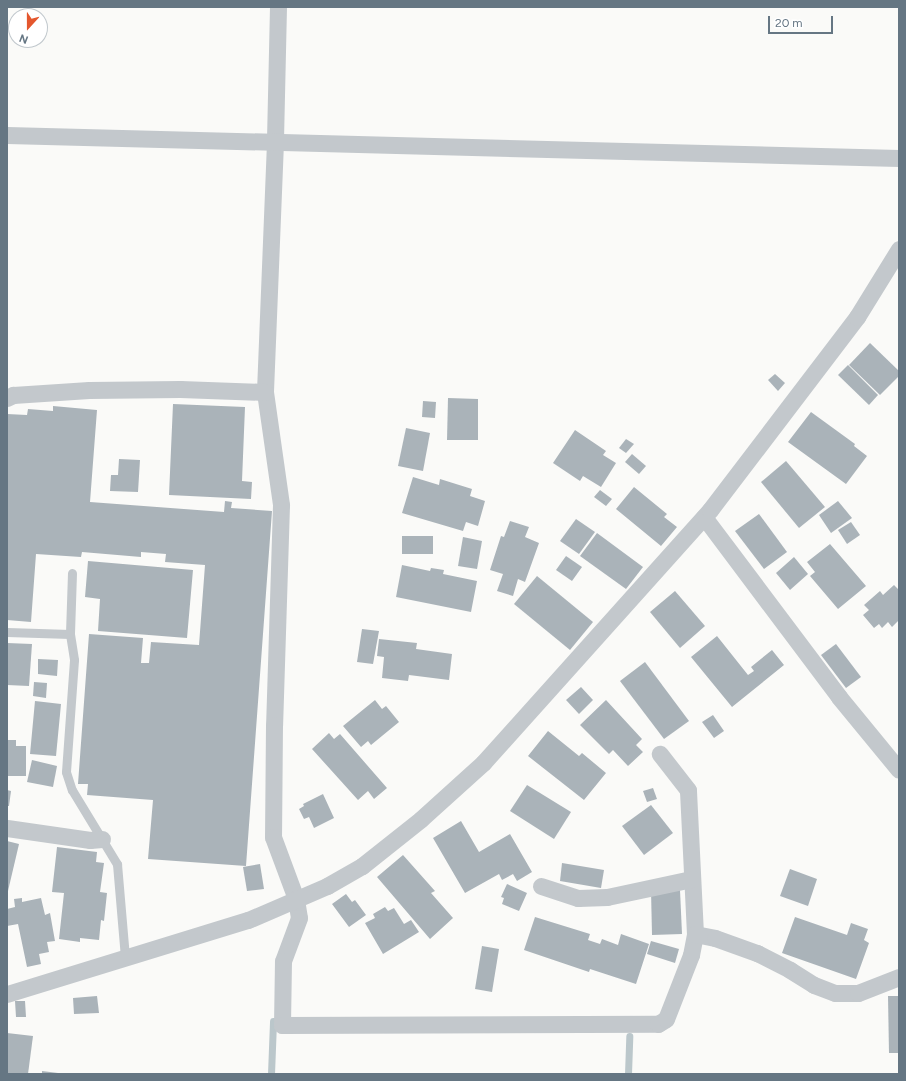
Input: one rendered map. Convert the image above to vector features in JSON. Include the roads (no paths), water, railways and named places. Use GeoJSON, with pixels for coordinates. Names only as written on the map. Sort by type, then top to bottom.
{"type":"FeatureCollection","features":[{"type":"Feature","properties":{"kind":"street"},"geometry":{"type":"LineString","coordinates":[[278,7],[275,142],[265,392],[281,505],[274,725],[273,837],[296,899],[299,918],[283,961],[282,1025],[658,1024],[666,1019],[691,955],[695,934],[688,790],[660,754]]}},
{"type":"Feature","properties":{"kind":"street"},"geometry":{"type":"LineString","coordinates":[[7,135],[899,158]]}},
{"type":"Feature","properties":{"kind":"street"},"geometry":{"type":"LineString","coordinates":[[7,994],[248,920],[327,886],[362,866],[421,820],[483,763],[704,517],[856,317],[899,250]]}},
{"type":"Feature","properties":{"kind":"street"},"geometry":{"type":"LineString","coordinates":[[7,398],[13,395],[89,390],[180,389],[265,392]]}},
{"type":"Feature","properties":{"kind":"street"},"geometry":{"type":"LineString","coordinates":[[704,517],[839,697],[899,770]]}},
{"type":"Feature","properties":{"kind":"street"},"geometry":{"type":"LineString","coordinates":[[7,828],[90,840],[102,839]]}},
{"type":"Feature","properties":{"kind":"street"},"geometry":{"type":"LineString","coordinates":[[541,886],[578,898],[607,897],[692,879]]}},
{"type":"Feature","properties":{"kind":"street"},"geometry":{"type":"LineString","coordinates":[[695,934],[715,938],[757,953],[790,970],[814,985],[836,993],[858,993],[899,977]]}},
{"type":"Feature","properties":{"kind":"lane"},"geometry":{"type":"LineString","coordinates":[[72,573],[70,634],[74,660],[66,772],[72,790],[117,864],[125,958]]}},
{"type":"Feature","properties":{"kind":"lane"},"geometry":{"type":"LineString","coordinates":[[7,632],[70,634]]}},
{"type":"Feature","properties":{"kind":"waterway"},"geometry":{"type":"LineString","coordinates":[[271,1074],[273,1021]]}},
{"type":"Feature","properties":{"kind":"waterway"},"geometry":{"type":"LineString","coordinates":[[628,1074],[629,1036]]}}]}
